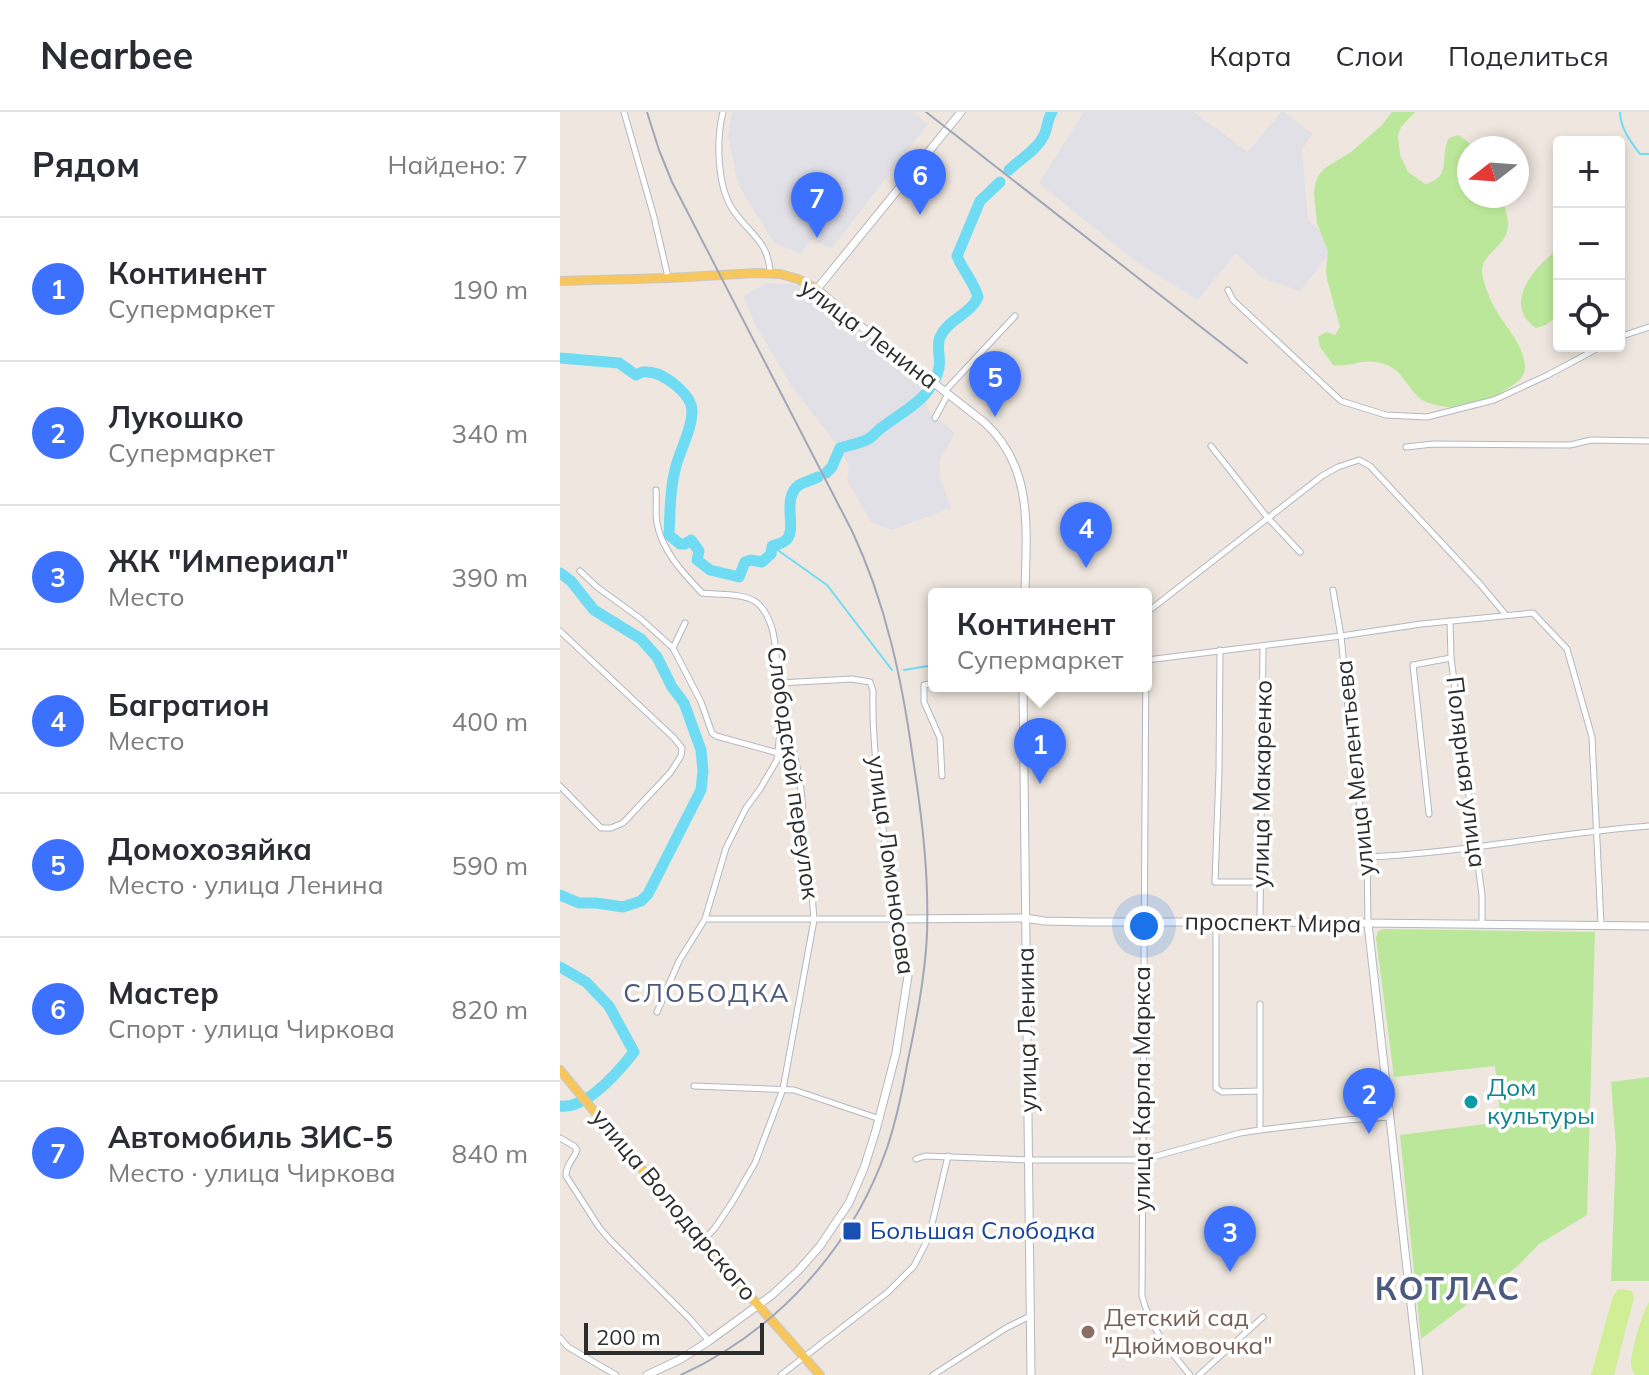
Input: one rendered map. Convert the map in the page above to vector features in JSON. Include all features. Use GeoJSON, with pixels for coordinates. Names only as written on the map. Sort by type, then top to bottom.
{"type":"FeatureCollection","features":[{"type":"Feature","properties":{"kind":"main road","name":"улица Ленина"},"geometry":{"type":"LineString","coordinates":[[560,281],[770,273],[798,279],[817,289]]}},
{"type":"Feature","properties":{"kind":"main road","name":"улица Володарского"},"geometry":{"type":"LineString","coordinates":[[560,1070],[702,1242],[820,1375]]}},
{"type":"Feature","properties":{"kind":"street"},"geometry":{"type":"LineString","coordinates":[[624,112],[668,278]]}},
{"type":"Feature","properties":{"kind":"street"},"geometry":{"type":"LineString","coordinates":[[723,112],[718,148],[721,177],[731,208],[767,250],[770,273]]}},
{"type":"Feature","properties":{"kind":"street"},"geometry":{"type":"LineString","coordinates":[[817,289],[961,112]]}},
{"type":"Feature","properties":{"kind":"street","name":"улица Ленина"},"geometry":{"type":"LineString","coordinates":[[817,289],[993,430],[1013,457],[1025,502],[1025,588]]}},
{"type":"Feature","properties":{"kind":"street"},"geometry":{"type":"LineString","coordinates":[[1228,290],[1233,300],[1341,401],[1386,415],[1427,417],[1494,400],[1591,352]]}},
{"type":"Feature","properties":{"kind":"street"},"geometry":{"type":"LineString","coordinates":[[935,418],[944,390],[1015,316]]}},
{"type":"Feature","properties":{"kind":"street"},"geometry":{"type":"LineString","coordinates":[[1625,335],[1649,327]]}},
{"type":"Feature","properties":{"kind":"street"},"geometry":{"type":"LineString","coordinates":[[1406,447],[1433,444],[1570,445],[1591,440],[1649,441]]}},
{"type":"Feature","properties":{"kind":"street"},"geometry":{"type":"LineString","coordinates":[[1211,446],[1267,517],[1300,552]]}},
{"type":"Feature","properties":{"kind":"street"},"geometry":{"type":"LineString","coordinates":[[1152,609],[1322,476],[1359,460],[1370,466],[1506,615]]}},
{"type":"Feature","properties":{"kind":"street","name":"Слободской переулок"},"geometry":{"type":"LineString","coordinates":[[656,490],[657,525],[683,574],[702,593],[743,597],[756,602],[767,615],[773,631],[783,706],[802,797],[803,826],[800,835],[812,893],[814,920],[783,1089],[755,1163],[715,1228],[702,1242]]}},
{"type":"Feature","properties":{"kind":"street"},"geometry":{"type":"LineString","coordinates":[[580,571],[673,648],[701,702],[712,733],[733,742],[778,753]]}},
{"type":"Feature","properties":{"kind":"street","name":"улица Мелентьева"},"geometry":{"type":"LineString","coordinates":[[1333,590],[1367,857],[1368,924],[1419,1375]]}},
{"type":"Feature","properties":{"kind":"street"},"geometry":{"type":"LineString","coordinates":[[1152,659],[1533,613],[1567,649],[1592,737],[1601,924]]}},
{"type":"Feature","properties":{"kind":"street","name":"Полярная улица"},"geometry":{"type":"LineString","coordinates":[[1450,621],[1451,658],[1482,895],[1482,923]]}},
{"type":"Feature","properties":{"kind":"street"},"geometry":{"type":"LineString","coordinates":[[673,648],[685,623]]}},
{"type":"Feature","properties":{"kind":"street"},"geometry":{"type":"LineString","coordinates":[[560,631],[682,748],[681,756],[670,773],[623,823],[611,828],[601,828],[560,786]]}},
{"type":"Feature","properties":{"kind":"street","name":"улица Макаренко"},"geometry":{"type":"LineString","coordinates":[[1260,922],[1263,646]]}},
{"type":"Feature","properties":{"kind":"street"},"geometry":{"type":"LineString","coordinates":[[1220,650],[1215,882],[1260,882]]}},
{"type":"Feature","properties":{"kind":"street"},"geometry":{"type":"LineString","coordinates":[[1429,814],[1413,665],[1451,658]]}},
{"type":"Feature","properties":{"kind":"street","name":"улица Ломоносова"},"geometry":{"type":"LineString","coordinates":[[647,1375],[681,1359],[772,1295],[820,1246],[857,1186],[880,1119],[896,1053],[907,986],[906,953],[884,842],[875,763],[873,691],[870,682],[852,679],[779,683]]}},
{"type":"Feature","properties":{"kind":"street"},"geometry":{"type":"LineString","coordinates":[[928,684],[924,685],[924,702],[940,738],[942,776]]}},
{"type":"Feature","properties":{"kind":"street","name":"улица Ленина"},"geometry":{"type":"LineString","coordinates":[[1023,692],[1031,1375]]}},
{"type":"Feature","properties":{"kind":"street","name":"улица Карла Маркса"},"geometry":{"type":"LineString","coordinates":[[1147,692],[1142,1296],[1148,1318],[1158,1336],[1190,1375]]}},
{"type":"Feature","properties":{"kind":"street"},"geometry":{"type":"LineString","coordinates":[[657,1012],[679,961],[705,919],[726,848],[746,808],[770,773],[778,753],[783,706]]}},
{"type":"Feature","properties":{"kind":"street"},"geometry":{"type":"LineString","coordinates":[[1367,857],[1476,848],[1525,839],[1649,826]]}},
{"type":"Feature","properties":{"kind":"street","name":"проспект Мира"},"geometry":{"type":"LineString","coordinates":[[705,919],[1025,918],[1044,921],[1649,926]]}},
{"type":"Feature","properties":{"kind":"street"},"geometry":{"type":"LineString","coordinates":[[1216,922],[1216,1088],[1222,1092],[1260,1091]]}},
{"type":"Feature","properties":{"kind":"street"},"geometry":{"type":"LineString","coordinates":[[1260,1004],[1260,1130]]}},
{"type":"Feature","properties":{"kind":"street"},"geometry":{"type":"LineString","coordinates":[[694,1086],[794,1090],[880,1119]]}},
{"type":"Feature","properties":{"kind":"street"},"geometry":{"type":"LineString","coordinates":[[916,1159],[948,1156],[1142,1160],[1240,1133],[1391,1117]]}},
{"type":"Feature","properties":{"kind":"street"},"geometry":{"type":"LineString","coordinates":[[560,1138],[577,1150],[566,1167],[566,1176],[599,1227],[709,1341]]}},
{"type":"Feature","properties":{"kind":"street"},"geometry":{"type":"LineString","coordinates":[[781,1375],[888,1292],[914,1266],[929,1237],[948,1156]]}},
{"type":"Feature","properties":{"kind":"street"},"geometry":{"type":"LineString","coordinates":[[933,1375],[1030,1316]]}},
{"type":"Feature","properties":{"kind":"street"},"geometry":{"type":"LineString","coordinates":[[1199,1375],[1263,1317]]}},
{"type":"Feature","properties":{"kind":"street"},"geometry":{"type":"LineString","coordinates":[[560,1338],[568,1347],[616,1375]]}},
{"type":"Feature","properties":{"kind":"shaded area"},"geometry":{"type":"Polygon","coordinates":[[[732,112],[913,112],[928,124],[831,249],[812,239],[800,254],[774,243],[738,184],[728,135],[732,112]]]}},
{"type":"Feature","properties":{"kind":"shaded area"},"geometry":{"type":"Polygon","coordinates":[[[1084,112],[1194,112],[1248,152],[1284,112],[1313,134],[1302,149],[1308,220],[1336,246],[1300,291],[1262,278],[1236,253],[1198,300],[1135,261],[1039,183],[1084,112]]]}},
{"type":"Feature","properties":{"kind":"shaded area"},"geometry":{"type":"Polygon","coordinates":[[[768,283],[798,285],[918,379],[929,412],[955,433],[940,459],[940,477],[951,508],[891,530],[871,522],[847,480],[849,466],[841,450],[792,387],[755,324],[743,296],[768,283]]]}},
{"type":"Feature","properties":{"kind":"green space"},"geometry":{"type":"Polygon","coordinates":[[[1392,112],[1415,112],[1398,135],[1400,155],[1408,172],[1425,184],[1434,181],[1442,172],[1449,138],[1458,135],[1460,136],[1457,136],[1457,208],[1504,208],[1506,213],[1507,232],[1487,258],[1482,270],[1489,296],[1520,348],[1525,369],[1513,385],[1471,405],[1449,407],[1426,402],[1393,368],[1371,362],[1333,365],[1320,347],[1318,337],[1326,332],[1335,335],[1340,327],[1327,279],[1328,251],[1317,223],[1315,185],[1325,168],[1351,152],[1392,112]]]}},
{"type":"Feature","properties":{"kind":"green space"},"geometry":{"type":"Polygon","coordinates":[[[1553,254],[1553,319],[1536,328],[1526,319],[1521,308],[1522,297],[1532,275],[1553,254]]]}},
{"type":"Feature","properties":{"kind":"green space"},"geometry":{"type":"Polygon","coordinates":[[[1378,931],[1595,932],[1587,1215],[1539,1244],[1518,1266],[1421,1339],[1400,1135],[1501,1122],[1495,1066],[1394,1077],[1376,938],[1378,931]]]}},
{"type":"Feature","properties":{"kind":"green space"},"geometry":{"type":"Polygon","coordinates":[[[1649,1077],[1649,1281],[1611,1281],[1616,1148],[1611,1082],[1649,1077]]]}},
{"type":"Feature","properties":{"kind":"green space"},"geometry":{"type":"Polygon","coordinates":[[[1619,1289],[1632,1291],[1634,1298],[1614,1375],[1591,1375],[1613,1296],[1619,1289]]]}},
{"type":"Feature","properties":{"kind":"green space"},"geometry":{"type":"Polygon","coordinates":[[[1649,1302],[1649,1375],[1635,1375],[1631,1366],[1632,1356],[1640,1322],[1649,1302]]]}},
{"type":"Feature","properties":{"kind":"waterway"},"geometry":{"type":"LineString","coordinates":[[1009,170],[1040,142],[1052,112]]}},
{"type":"Feature","properties":{"kind":"waterway"},"geometry":{"type":"LineString","coordinates":[[1620,112],[1624,129],[1633,145],[1640,154],[1649,154]]}},
{"type":"Feature","properties":{"kind":"waterway"},"geometry":{"type":"LineString","coordinates":[[826,473],[840,448],[870,438],[917,402],[931,387],[939,368],[940,337],[978,297],[957,256],[980,201],[1000,182]]}},
{"type":"Feature","properties":{"kind":"waterway"},"geometry":{"type":"LineString","coordinates":[[560,358],[619,363],[636,375],[654,373],[676,385],[687,398],[691,404],[692,418],[674,474],[669,535],[680,544],[691,540],[699,551],[697,560],[710,570],[739,577],[745,562],[762,562],[771,554],[772,546],[789,536],[794,491],[799,485],[818,477]]}},
{"type":"Feature","properties":{"kind":"waterway"},"geometry":{"type":"LineString","coordinates":[[772,546],[827,585],[892,670]]}},
{"type":"Feature","properties":{"kind":"waterway"},"geometry":{"type":"LineString","coordinates":[[560,573],[571,581],[594,610],[641,639],[657,657],[684,703],[701,750],[703,771],[701,790],[648,894],[641,901],[623,907],[579,903],[560,895]]}},
{"type":"Feature","properties":{"kind":"waterway"},"geometry":{"type":"LineString","coordinates":[[904,670],[928,666]]}},
{"type":"Feature","properties":{"kind":"waterway"},"geometry":{"type":"LineString","coordinates":[[560,967],[586,982],[609,1006],[634,1052],[591,1096],[570,1106],[560,1106]]}},
{"type":"Feature","properties":{"kind":"railway"},"geometry":{"type":"LineString","coordinates":[[647,112],[672,182],[864,558],[891,642],[904,700],[919,802],[927,890],[926,950],[917,1016],[896,1117],[872,1185],[832,1252],[780,1310],[749,1335],[681,1375]]}},
{"type":"Feature","properties":{"kind":"railway"},"geometry":{"type":"LineString","coordinates":[[926,112],[1247,363]]}},
{"type":"Feature","properties":{"kind":"place","name":"Мастер"},"geometry":{"type":"Point","coordinates":[920,215]}},
{"type":"Feature","properties":{"kind":"place","name":"Автомобиль ЗИС-5"},"geometry":{"type":"Point","coordinates":[817,238]}},
{"type":"Feature","properties":{"kind":"place","name":"Домохозяйка"},"geometry":{"type":"Point","coordinates":[995,417]}},
{"type":"Feature","properties":{"kind":"place","name":"Багратион"},"geometry":{"type":"Point","coordinates":[1086,568]}},
{"type":"Feature","properties":{"kind":"place","name":"Континент"},"geometry":{"type":"Point","coordinates":[1040,784]}},
{"type":"Feature","properties":{"kind":"place","name":"Дом культуры"},"geometry":{"type":"Point","coordinates":[1471,1102]}},
{"type":"Feature","properties":{"kind":"place","name":"Лукошко"},"geometry":{"type":"Point","coordinates":[1369,1134]}},
{"type":"Feature","properties":{"kind":"place","name":"Большая Слободка"},"geometry":{"type":"Point","coordinates":[852,1231]}},
{"type":"Feature","properties":{"kind":"place","name":"ЖК \"Империал\""},"geometry":{"type":"Point","coordinates":[1230,1272]}},
{"type":"Feature","properties":{"kind":"place","name":"Детский сад \"Дюймовочка\""},"geometry":{"type":"Point","coordinates":[1088,1332]}},
{"type":"Feature","properties":{"kind":"district","name":"СЛОБОДКА"},"geometry":{"type":"Point","coordinates":[707,993]}},
{"type":"Feature","properties":{"kind":"district","name":"КОТЛАС"},"geometry":{"type":"Point","coordinates":[1448,1289]}}]}
